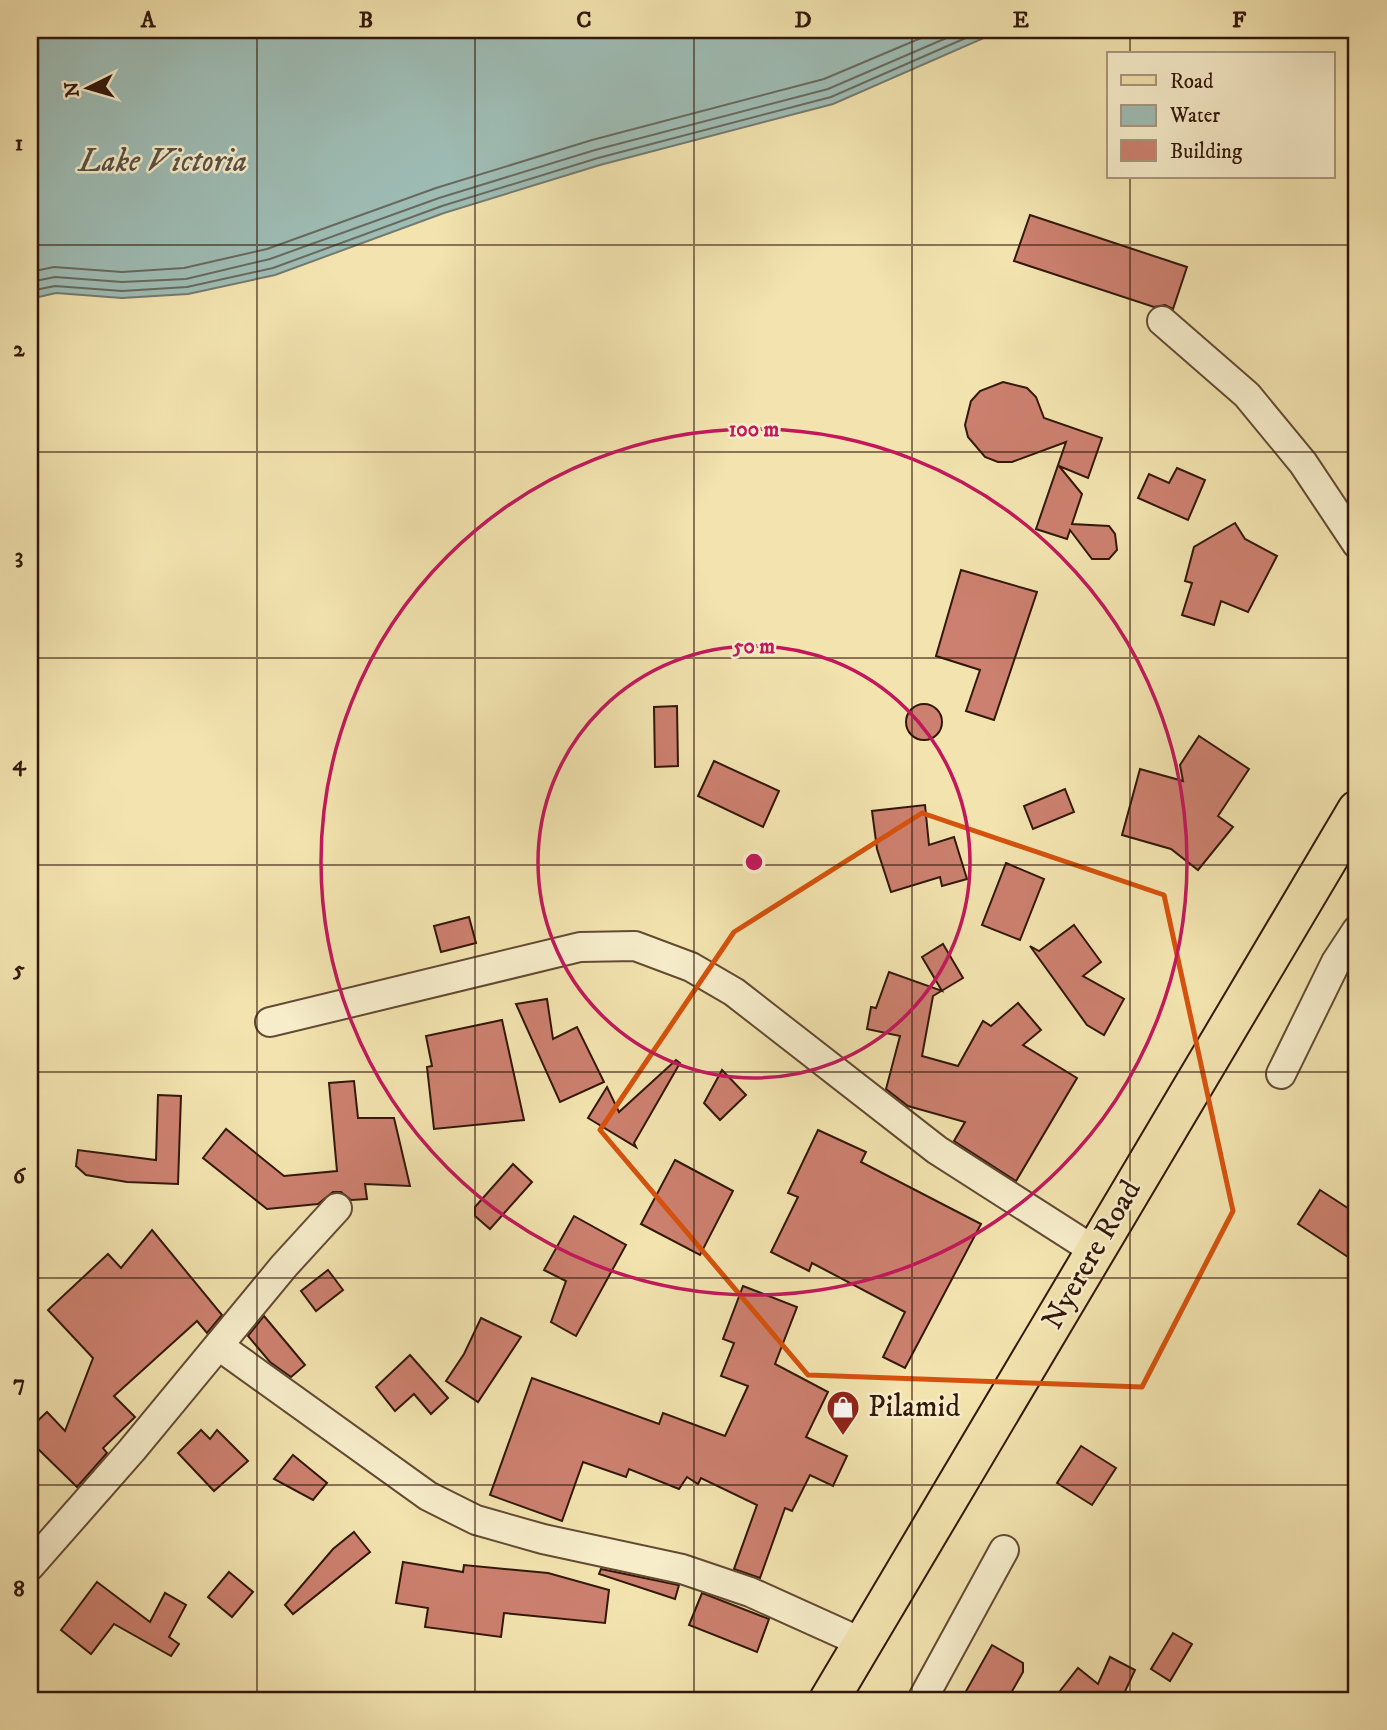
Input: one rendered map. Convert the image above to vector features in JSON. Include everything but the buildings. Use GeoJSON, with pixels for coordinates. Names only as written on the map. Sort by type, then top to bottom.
{"type":"FeatureCollection","features":[{"type":"Feature","properties":{"kind":"main road","name":"Nyerere Road"},"geometry":{"type":"LineString","coordinates":[[829,1700],[1357,810]]}},
{"type":"Feature","properties":{"kind":"street"},"geometry":{"type":"LineString","coordinates":[[1162,321],[1247,395],[1304,463],[1357,544]]}},
{"type":"Feature","properties":{"kind":"street"},"geometry":{"type":"LineString","coordinates":[[1280,1074],[1336,962],[1357,930]]}},
{"type":"Feature","properties":{"kind":"street"},"geometry":{"type":"LineString","coordinates":[[271,1022],[568,949],[635,946],[691,967],[734,992],[937,1150],[1095,1251]]}},
{"type":"Feature","properties":{"kind":"street"},"geometry":{"type":"LineString","coordinates":[[30,1566],[284,1266],[337,1208]]}},
{"type":"Feature","properties":{"kind":"street"},"geometry":{"type":"LineString","coordinates":[[219,1346],[428,1496],[476,1520],[543,1539],[682,1569],[750,1592],[863,1643]]}},
{"type":"Feature","properties":{"kind":"street"},"geometry":{"type":"LineString","coordinates":[[922,1700],[1004,1550]]}},
{"type":"Feature","properties":{"kind":"highlighted area"},"geometry":{"type":"Polygon","coordinates":[[[922,813],[1164,895],[1233,1211],[1142,1387],[808,1375],[600,1130],[734,932],[922,813]]]}},
{"type":"Feature","properties":{"kind":"water","name":"Lake Victoria"},"geometry":{"type":"Polygon","coordinates":[[[30,30],[994,30],[984,38],[833,104],[600,165],[444,213],[275,275],[188,294],[122,298],[56,293],[30,299],[30,30]]]}},
{"type":"Feature","properties":{"kind":"place","name":"Pilamid"},"geometry":{"type":"Point","coordinates":[843,1437]}}]}
